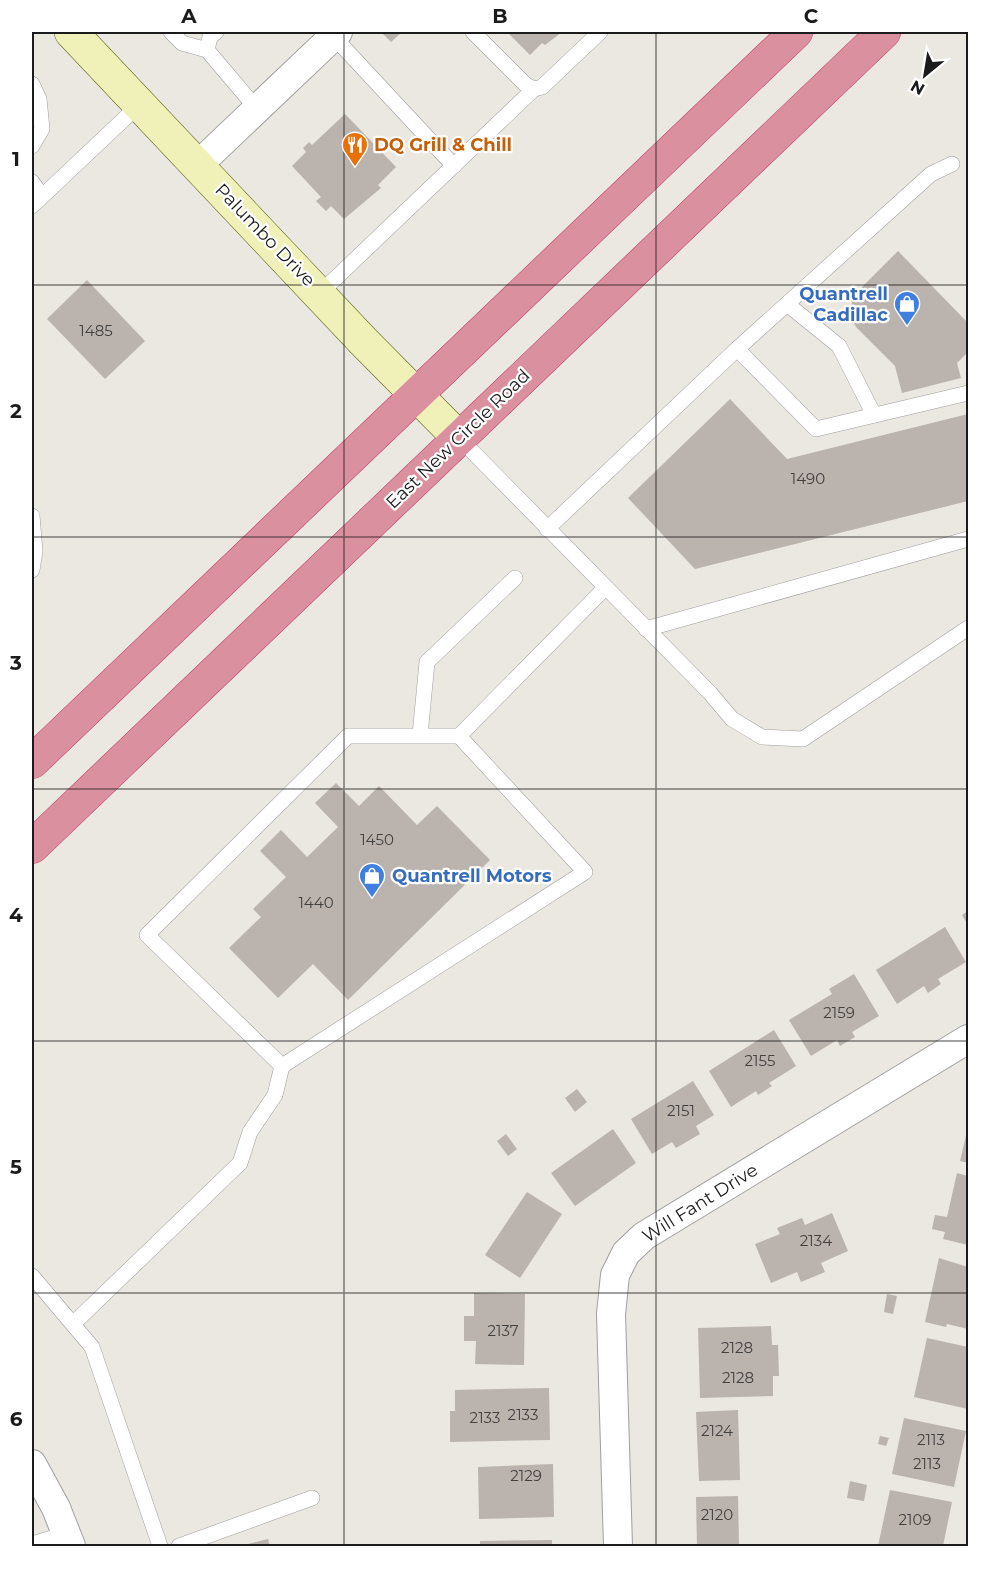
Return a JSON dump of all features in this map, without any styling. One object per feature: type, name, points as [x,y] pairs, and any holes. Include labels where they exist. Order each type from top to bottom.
[{"type":"highway","points":[[32,762],[796,32]]},
{"type":"highway","name":"East New Circle Road","points":[[32,847],[884,32]]},
{"type":"street","name":"Palumbo Drive","points":[[71,32],[363,341],[459,438]]},
{"type":"street","points":[[198,165],[335,34]]},
{"type":"street","name":"Will Fant Drive","points":[[618,1546],[611,1314],[615,1275],[626,1253],[644,1236],[969,1039]]},
{"type":"street","points":[[33,1471],[56,1508],[69,1540]]},
{"type":"lane","points":[[171,32],[182,43],[207,50],[257,109]]},
{"type":"lane","points":[[207,50],[210,37],[216,32]]},
{"type":"lane","points":[[473,32],[526,85],[534,89]]},
{"type":"lane","points":[[320,293],[534,89],[542,87],[600,32]]},
{"type":"lane","points":[[335,34],[454,166]]},
{"type":"lane","points":[[32,84],[39,99],[42,129],[32,146]]},
{"type":"lane","points":[[32,182],[37,201],[140,104]]},
{"type":"lane","points":[[547,529],[737,349],[931,174],[952,164]]},
{"type":"lane","points":[[788,304],[839,346],[874,415]]},
{"type":"lane","points":[[737,349],[816,429],[969,393]]},
{"type":"lane","points":[[459,438],[732,718],[762,737],[803,739],[969,628]]},
{"type":"lane","points":[[32,516],[35,551],[32,570]]},
{"type":"lane","points":[[646,629],[969,539]]},
{"type":"lane","points":[[420,735],[427,662],[515,578]]},
{"type":"lane","points":[[459,736],[605,588]]},
{"type":"lane","points":[[73,1324],[240,1163],[250,1132],[275,1095],[282,1066],[585,872],[459,736],[348,736],[147,935],[282,1066]]},
{"type":"lane","points":[[32,1276],[92,1347],[160,1546]]},
{"type":"lane","points":[[179,1546],[312,1498]]},
{"type":"lane","points":[[32,1544],[69,1540]]},
{"type":"building","points":[[402,32],[391,42],[383,34]]},
{"type":"building","points":[[507,32],[562,32],[545,45],[542,43],[530,55]]},
{"type":"building","points":[[345,114],[396,167],[378,185],[381,188],[344,219],[331,206],[326,211],[316,201],[321,197],[292,166],[306,152],[303,148],[309,142],[312,145]]},
{"type":"building","points":[[898,251],[968,323],[968,352],[957,363],[961,378],[902,393],[895,366],[856,327],[850,310],[854,295]]},
{"type":"building","points":[[87,280],[145,341],[105,379],[47,319]]},
{"type":"building","points":[[730,399],[787,459],[968,414],[968,501],[695,569],[628,498]]},
{"type":"building","points":[[336,783],[359,806],[379,786],[417,825],[437,806],[490,860],[348,1000],[313,964],[278,998],[229,948],[261,917],[253,909],[286,877],[260,851],[281,830],[307,857],[338,827],[315,803]]},
{"type":"building","points":[[968,911],[968,925],[962,915]]},
{"type":"building","points":[[945,927],[966,962],[938,979],[941,984],[928,993],[924,986],[897,1004],[876,970]]},
{"type":"building","points":[[854,974],[879,1016],[852,1032],[855,1037],[840,1046],[837,1040],[811,1056],[789,1020],[832,994],[829,989]]},
{"type":"building","points":[[774,1030],[796,1066],[769,1083],[772,1086],[758,1095],[756,1091],[731,1107],[709,1071]]},
{"type":"building","points":[[693,1081],[714,1115],[696,1126],[700,1134],[676,1148],[672,1142],[652,1154],[631,1119]]},
{"type":"building","points":[[577,1089],[587,1102],[575,1112],[565,1098]]},
{"type":"building","points":[[968,1127],[968,1163],[960,1161]]},
{"type":"building","points":[[613,1129],[636,1163],[575,1206],[551,1173]]},
{"type":"building","points":[[506,1134],[517,1149],[508,1156],[497,1141]]},
{"type":"building","points":[[957,1173],[968,1176],[968,1245],[943,1239],[945,1232],[932,1229],[935,1215],[947,1217]]},
{"type":"building","points":[[527,1192],[562,1214],[520,1278],[485,1255]]},
{"type":"building","points":[[832,1213],[848,1251],[821,1263],[825,1272],[801,1282],[797,1272],[771,1283],[755,1244],[780,1234],[777,1228],[802,1218],[805,1225]]},
{"type":"building","points":[[939,1258],[968,1267],[968,1329],[925,1322]]},
{"type":"building","points":[[474,1293],[525,1294],[524,1365],[475,1364],[476,1341],[464,1341],[464,1316],[474,1316]]},
{"type":"building","points":[[887,1294],[897,1296],[893,1314],[884,1312]]},
{"type":"building","points":[[771,1326],[772,1345],[778,1345],[779,1376],[773,1376],[773,1396],[700,1398],[698,1328]]},
{"type":"building","points":[[927,1338],[968,1347],[968,1409],[914,1397]]},
{"type":"building","points":[[549,1388],[550,1440],[450,1442],[450,1411],[455,1411],[455,1390]]},
{"type":"building","points":[[738,1410],[740,1480],[699,1481],[696,1412]]},
{"type":"building","points":[[904,1418],[966,1431],[954,1487],[892,1474]]},
{"type":"building","points":[[880,1436],[889,1438],[886,1446],[878,1444]]},
{"type":"building","points":[[553,1464],[554,1517],[479,1519],[478,1467]]},
{"type":"building","points":[[850,1481],[867,1485],[864,1501],[847,1498]]},
{"type":"building","points":[[890,1490],[952,1502],[943,1546],[878,1546]]},
{"type":"building","points":[[738,1496],[739,1546],[697,1546],[696,1497]]},
{"type":"building","points":[[268,1539],[270,1546],[240,1546]]},
{"type":"building","points":[[552,1540],[552,1546],[480,1546],[480,1541]]},
{"type":"place","name":"DQ Grill & Chill","points":[[355,168]]},
{"type":"place","name":"Quantrell Cadillac","points":[[907,327]]},
{"type":"place","name":"Quantrell Motors","points":[[372,899]]}]
